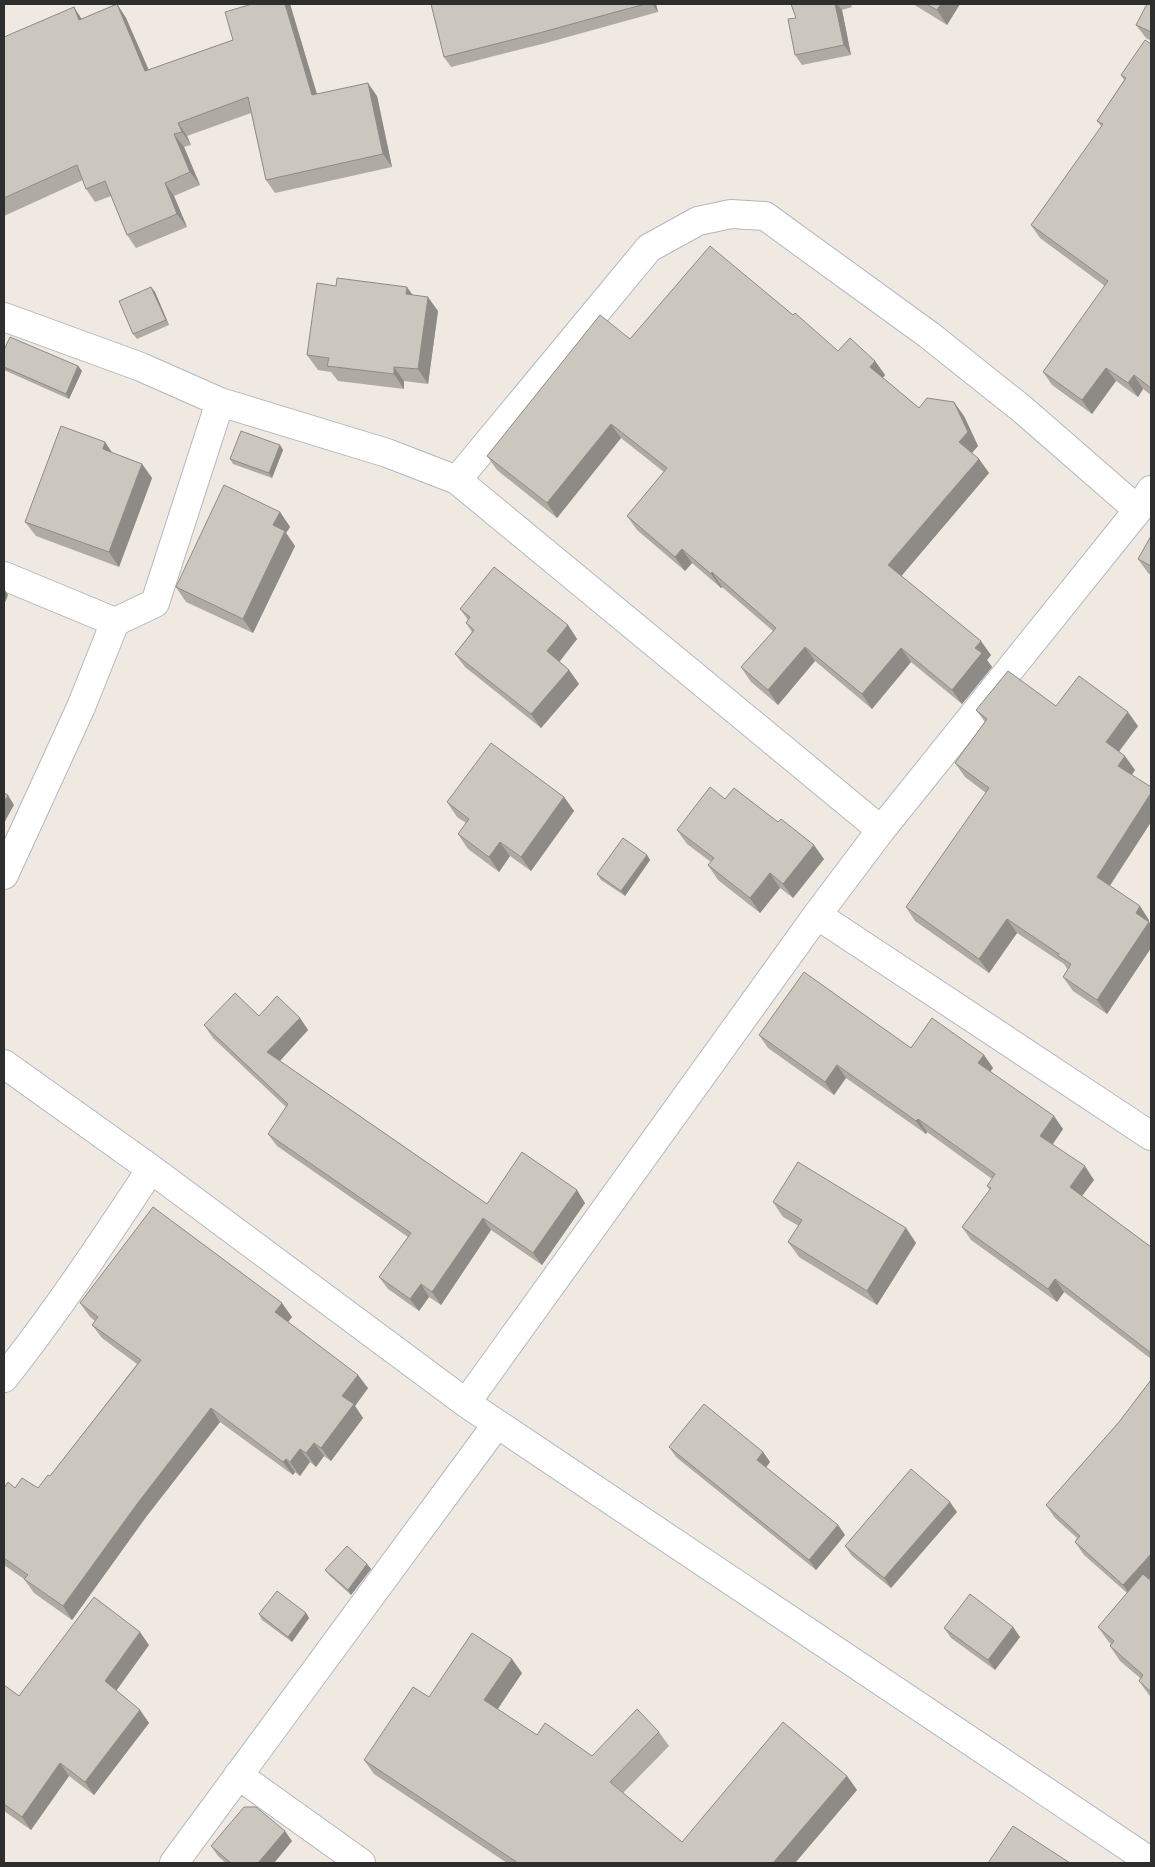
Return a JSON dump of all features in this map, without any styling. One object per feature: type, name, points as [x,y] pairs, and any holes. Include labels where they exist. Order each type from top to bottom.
[{"type":"street","points":[[458,480],[649,248],[698,221],[731,214],[765,216],[929,335],[1144,500],[881,830],[817,915],[466,1403]]},
{"type":"street","points":[[4,317],[141,367],[220,402],[388,453],[458,480],[881,830]]},
{"type":"street","points":[[4,875],[81,707],[114,622],[154,603],[220,402]]},
{"type":"street","points":[[4,576],[114,622]]},
{"type":"street","points":[[817,915],[1151,1136]]},
{"type":"street","points":[[4,1064],[151,1169],[466,1403],[1151,1862]]},
{"type":"street","points":[[4,1378],[31,1344],[93,1256],[151,1169]]},
{"type":"street","points":[[174,1863],[498,1424]]},
{"type":"street","points":[[238,1775],[361,1863]]},
{"type":"building","points":[[117,4],[145,71],[233,40],[225,12],[252,4],[285,4],[312,95],[368,83],[383,154],[266,180],[248,97],[178,123],[182,132],[174,134],[190,172],[165,183],[177,214],[127,235],[105,181],[86,189],[77,165],[4,198],[4,37],[74,7],[79,20]]},
{"type":"building","points":[[431,4],[645,4],[444,57]]},
{"type":"building","points":[[791,4],[835,4],[844,45],[795,55],[788,19],[796,18]]},
{"type":"building","points":[[926,4],[941,4],[937,10]]},
{"type":"building","points":[[1147,4],[1151,4],[1151,32],[1136,25]]},
{"type":"building","points":[[1145,40],[1151,44],[1151,388],[1134,375],[1128,383],[1106,368],[1082,400],[1043,372],[1108,281],[1031,225],[1103,124],[1097,121],[1126,78],[1121,75]]},
{"type":"building","points":[[710,246],[793,315],[795,313],[838,351],[850,338],[875,361],[870,367],[919,408],[927,398],[954,402],[968,432],[959,442],[979,459],[888,565],[981,641],[975,648],[982,653],[952,690],[901,648],[862,694],[805,647],[768,690],[741,667],[776,628],[712,572],[711,574],[682,549],[675,557],[627,516],[667,468],[611,424],[547,503],[487,456],[600,315],[630,339]]},
{"type":"building","points":[[337,278],[407,287],[406,294],[428,297],[418,369],[394,367],[394,374],[327,366],[329,358],[307,355],[317,283],[336,286]]},
{"type":"building","points":[[151,287],[166,320],[133,334],[119,301]]},
{"type":"building","points":[[10,337],[78,366],[66,394],[4,367],[4,350]]},
{"type":"building","points":[[61,426],[105,442],[103,449],[142,464],[109,552],[25,522]]},
{"type":"building","points":[[241,431],[280,445],[269,473],[230,459]]},
{"type":"building","points":[[224,485],[280,512],[273,525],[285,531],[243,619],[176,587]]},
{"type":"building","points":[[1151,536],[1151,566],[1138,559]]},
{"type":"building","points":[[494,567],[568,625],[547,651],[569,670],[531,714],[455,654],[474,630],[466,623],[470,617],[460,609]]},
{"type":"building","points":[[1008,671],[1056,706],[1079,676],[1128,712],[1106,742],[1125,756],[1118,766],[1151,787],[1151,793],[1097,877],[1140,906],[1136,913],[1149,922],[1097,1000],[1063,977],[1071,964],[1007,919],[979,959],[906,907],[989,788],[955,763],[987,719],[976,710]]},
{"type":"building","points":[[491,743],[564,797],[521,857],[500,842],[489,857],[458,834],[469,819],[447,802]]},
{"type":"building","points":[[710,787],[725,799],[734,788],[778,822],[781,819],[814,845],[783,884],[770,873],[750,898],[708,865],[714,858],[677,830]]},
{"type":"building","points":[[4,793],[8,795],[4,802]]},
{"type":"building","points":[[623,838],[647,855],[621,891],[597,874]]},
{"type":"building","points":[[804,972],[911,1048],[932,1018],[984,1055],[978,1063],[1054,1116],[1040,1136],[1085,1166],[1070,1187],[1151,1247],[1151,1353],[1055,1279],[1048,1289],[962,1227],[991,1188],[987,1186],[995,1174],[918,1119],[916,1121],[837,1065],[825,1082],[759,1035]]},
{"type":"building","points":[[235,993],[259,1016],[277,996],[300,1018],[267,1052],[487,1204],[522,1152],[577,1190],[533,1253],[483,1218],[432,1292],[421,1284],[410,1299],[379,1277],[411,1233],[268,1134],[288,1104],[204,1025]]},
{"type":"building","points":[[798,1162],[906,1228],[867,1291],[788,1242],[802,1220],[773,1202]]},
{"type":"building","points":[[153,1207],[282,1303],[275,1312],[358,1375],[342,1396],[354,1404],[321,1448],[314,1443],[306,1453],[300,1449],[290,1462],[286,1459],[283,1462],[211,1408],[137,1504],[63,1606],[24,1579],[28,1575],[4,1558],[4,1488],[8,1482],[15,1488],[22,1478],[38,1488],[48,1475],[50,1476],[141,1360],[92,1325],[98,1317],[80,1303]]},
{"type":"building","points":[[1151,1380],[1151,1554],[1123,1585],[1075,1542],[1080,1536],[1046,1505],[1119,1422]]},
{"type":"building","points":[[704,1404],[763,1452],[757,1460],[838,1525],[809,1560],[669,1447]]},
{"type":"building","points":[[911,1469],[950,1502],[884,1578],[845,1546]]},
{"type":"building","points":[[347,1546],[367,1564],[348,1590],[325,1570]]},
{"type":"building","points":[[1143,1574],[1151,1581],[1151,1692],[1139,1681],[1143,1675],[1110,1646],[1114,1641],[1098,1627]]},
{"type":"building","points":[[277,1591],[306,1613],[288,1637],[259,1614]]},
{"type":"building","points":[[970,1594],[1013,1627],[988,1660],[944,1628]]},
{"type":"building","points":[[94,1597],[140,1632],[105,1681],[140,1710],[85,1782],[60,1763],[22,1817],[4,1804],[4,1685],[19,1696]]},
{"type":"building","points":[[472,1633],[512,1659],[484,1700],[537,1735],[545,1723],[592,1756],[637,1709],[659,1732],[610,1782],[682,1842],[783,1722],[847,1776],[773,1863],[518,1863],[364,1760],[413,1687],[429,1697]]},
{"type":"building","points":[[244,1807],[256,1807],[285,1831],[258,1863],[231,1863],[211,1846]]},
{"type":"building","points":[[1013,1826],[1070,1863],[988,1863]]}]
